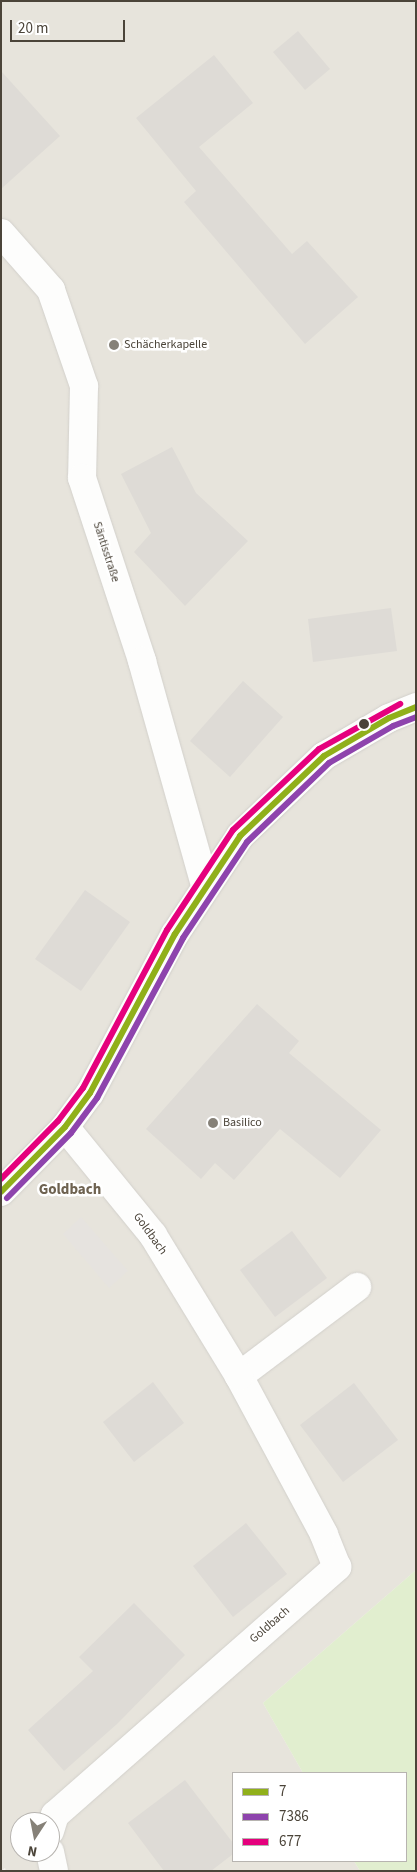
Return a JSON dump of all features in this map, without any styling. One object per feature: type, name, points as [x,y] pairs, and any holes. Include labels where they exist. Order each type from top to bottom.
[{"type":"street","name":"Säntisstraße","points":[[1,233],[51,290],[84,386],[82,478],[140,657],[205,885]]},
{"type":"street","points":[[1,1192],[65,1127],[90,1092],[175,934],[205,885],[240,836],[324,756],[389,718],[416,707]]},
{"type":"street","name":"Goldbach","points":[[58,1812],[337,1567],[324,1534],[239,1376],[153,1235],[65,1127]]},
{"type":"street","points":[[239,1376],[357,1287]]},
{"type":"shaded area","points":[[1,1],[416,1],[416,1570],[263,1703],[302,1772],[232,1772],[232,1862],[355,1862],[360,1871],[6,1871],[5,1868],[1,1871]]},
{"type":"shaded area","points":[[81,1217],[128,1271],[109,1288],[63,1234]]},
{"type":"green space","points":[[416,1570],[416,1871],[360,1871],[355,1862],[407,1862],[407,1772],[302,1772],[263,1703]]},
{"type":"building","points":[[298,31],[330,69],[305,90],[273,52]]},
{"type":"building","points":[[214,55],[253,103],[199,147],[292,254],[307,241],[358,297],[305,344],[184,202],[196,191],[136,118]]},
{"type":"building","points":[[1,71],[60,136],[1,189]]},
{"type":"building","points":[[172,447],[196,493],[248,541],[185,606],[134,552],[151,533],[121,474]]},
{"type":"building","points":[[391,608],[397,651],[313,662],[308,619]]},
{"type":"building","points":[[243,681],[283,717],[230,777],[190,741]]},
{"type":"building","points":[[85,890],[130,922],[81,991],[35,959]]},
{"type":"building","points":[[257,1004],[299,1041],[289,1053],[381,1130],[340,1178],[280,1129],[234,1180],[215,1163],[201,1179],[146,1129]]},
{"type":"building","points":[[292,1231],[327,1278],[275,1317],[240,1270]]},
{"type":"building","points":[[153,1382],[184,1423],[134,1462],[103,1422]]},
{"type":"building","points":[[354,1383],[398,1440],[343,1482],[300,1425]]},
{"type":"building","points":[[246,1523],[287,1574],[233,1617],[193,1566]]},
{"type":"building","points":[[134,1603],[185,1655],[117,1724],[64,1771],[28,1730],[93,1671],[79,1657]]},
{"type":"building","points":[[185,1780],[232,1842],[232,1855],[211,1871],[164,1871],[128,1823]]},
{"type":"transit line","name":"677","points":[[1,1179],[58,1121],[83,1088],[167,930],[233,830],[319,749],[400,704]]},
{"type":"transit line","name":"7","points":[[1,1192],[65,1127],[90,1093],[175,934],[240,836],[324,756],[389,718],[416,707]]},
{"type":"transit line","name":"7386","points":[[7,1198],[71,1133],[97,1098],[183,938],[247,842],[329,763],[393,726],[416,717]]},
{"type":"place","name":"Schächerkapelle","points":[[114,345]]},
{"type":"place","name":"Basilico","points":[[213,1123]]},
{"type":"district","name":"Goldbach","points":[[70,1190]]}]
